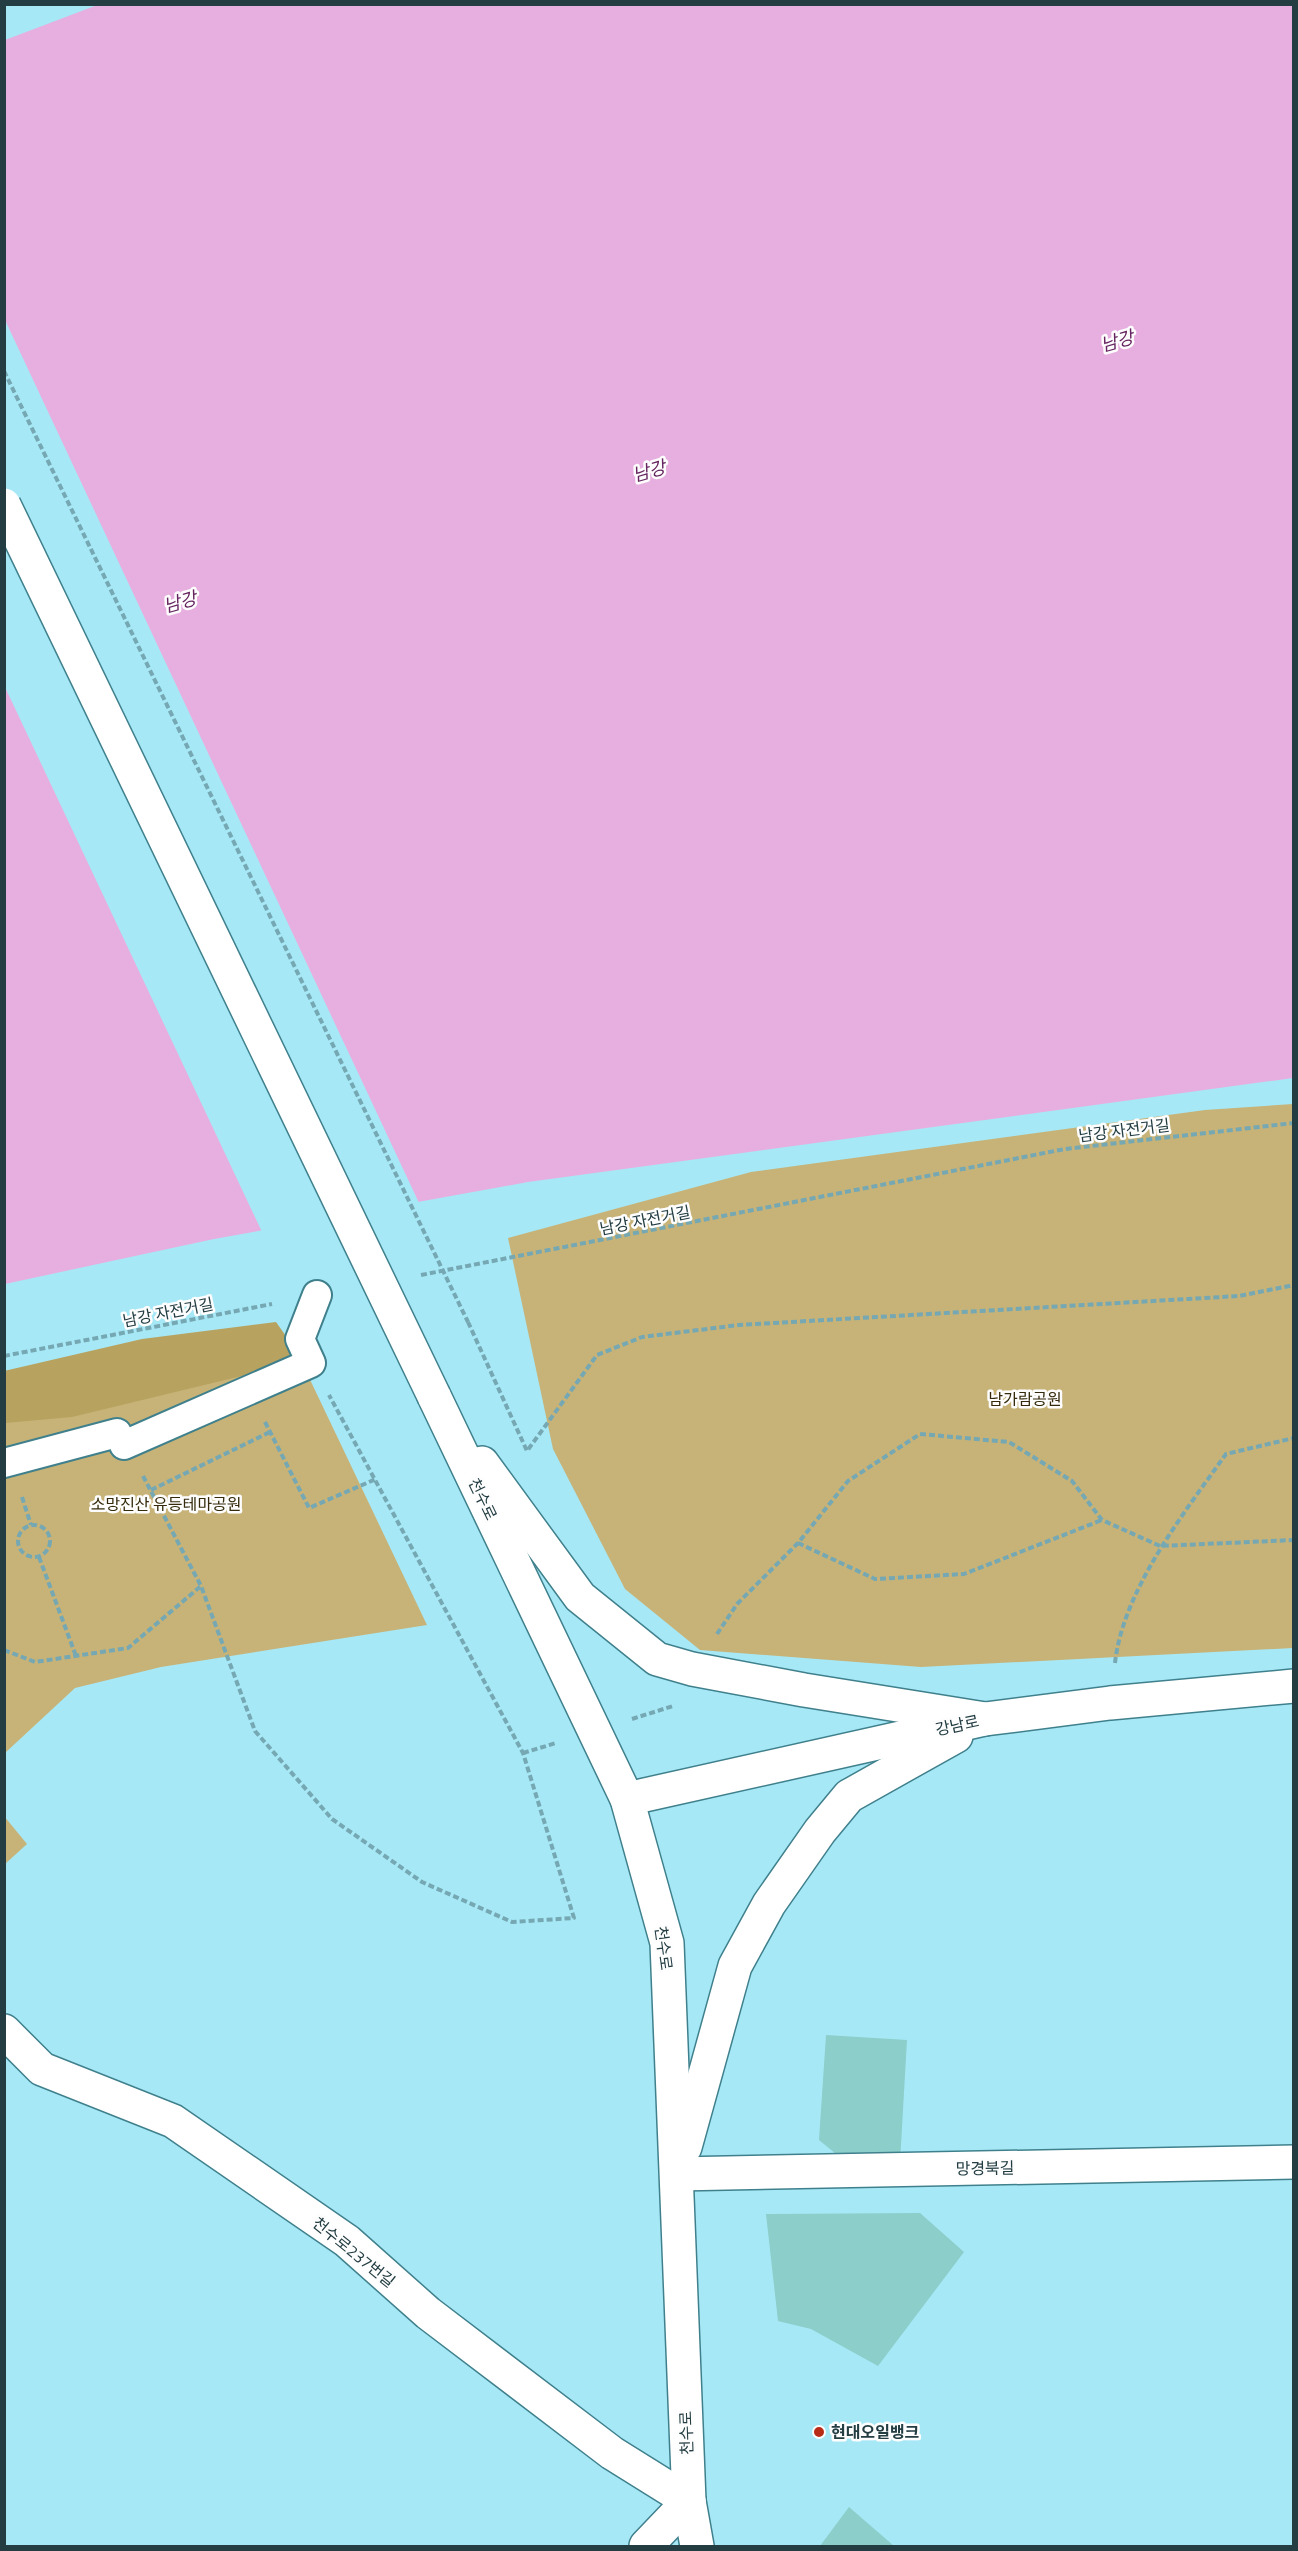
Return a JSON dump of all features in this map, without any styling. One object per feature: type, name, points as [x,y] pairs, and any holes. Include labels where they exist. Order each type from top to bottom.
[{"type":"street","points":[[4,505],[434,1396],[580,1597],[657,1659],[692,1669],[804,1690],[985,1719]]},
{"type":"street","points":[[4,1463],[120,1439],[249,1390],[311,1363],[300,1339],[317,1295]]},
{"type":"street","name":"천수로","points":[[434,1396],[627,1799],[667,1943],[689,2502],[697,2547]]},
{"type":"street","name":"강남로","points":[[627,1799],[985,1719],[1110,1703],[1293,1686]]},
{"type":"street","points":[[677,2174],[735,1966],[769,1904],[820,1831],[849,1796],[985,1719]]},
{"type":"street","name":"천수로237번길","points":[[4,2031],[42,2069],[173,2121],[347,2241],[428,2313],[593,2439],[689,2502]]},
{"type":"street","name":"망경북길","points":[[677,2174],[1293,2162]]},
{"type":"street","points":[[646,2547],[689,2502]]},
{"type":"path","points":[[4,371],[468,1322],[527,1451],[597,1355],[642,1337],[739,1325],[1239,1296],[1293,1285]]},
{"type":"path","name":"남강 자전거길","points":[[410,1277],[1065,1149],[1293,1123]]},
{"type":"path","name":"남강 자전거길","points":[[4,1356],[317,1295]]},
{"type":"path","points":[[120,1439],[151,1490],[201,1586],[255,1731],[332,1819],[423,1882],[512,1922],[574,1918],[523,1753],[311,1363]]},
{"type":"path","points":[[249,1390],[309,1508],[376,1479]]},
{"type":"path","points":[[151,1490],[270,1432]]},
{"type":"path","points":[[523,1753],[678,1704],[692,1669],[737,1604],[798,1543],[848,1481],[920,1434],[1009,1442],[1072,1481],[1102,1520],[1160,1546],[1293,1540]]},
{"type":"path","points":[[1110,1703],[1118,1638],[1160,1546],[1226,1454],[1293,1438]]},
{"type":"path","points":[[798,1543],[875,1579],[964,1574],[1102,1520]]},
{"type":"path","points":[[31,1525],[46,1530],[50,1540],[47,1550],[39,1557],[28,1556],[18,1545],[19,1535],[31,1525]]},
{"type":"path","points":[[39,1557],[76,1656]]},
{"type":"path","points":[[4,1650],[35,1662],[128,1648],[201,1586]]},
{"type":"green space","name":"남가람공원","points":[[1293,1104],[1293,1648],[921,1667],[700,1650],[625,1589],[553,1449],[508,1238],[751,1172],[1205,1110]]},
{"type":"green space","name":"소망진산 유등테마공원","points":[[303,1365],[427,1625],[161,1667],[75,1688],[5,1753],[5,1377]]},
{"type":"green space","points":[[4,1816],[27,1844],[5,1864],[4,1864]]},
{"type":"shaded area","points":[[276,1322],[298,1353],[279,1367],[72,1417],[5,1423],[4,1371],[142,1339]]},
{"type":"water","name":"남강","points":[[100,4],[1293,5],[1293,1078],[528,1182],[214,1239],[5,1284],[5,40]]},
{"type":"pier","points":[[5,320],[420,1205],[263,1234],[4,685]]},
{"type":"building","points":[[826,2035],[907,2040],[900,2162],[841,2158],[819,2140]]},
{"type":"building","points":[[920,2213],[964,2252],[878,2366],[811,2329],[778,2321],[766,2214]]},
{"type":"building","points":[[849,2507],[894,2546],[820,2546]]},
{"type":"place","name":"현대오일뱅크","points":[[819,2432]]}]
